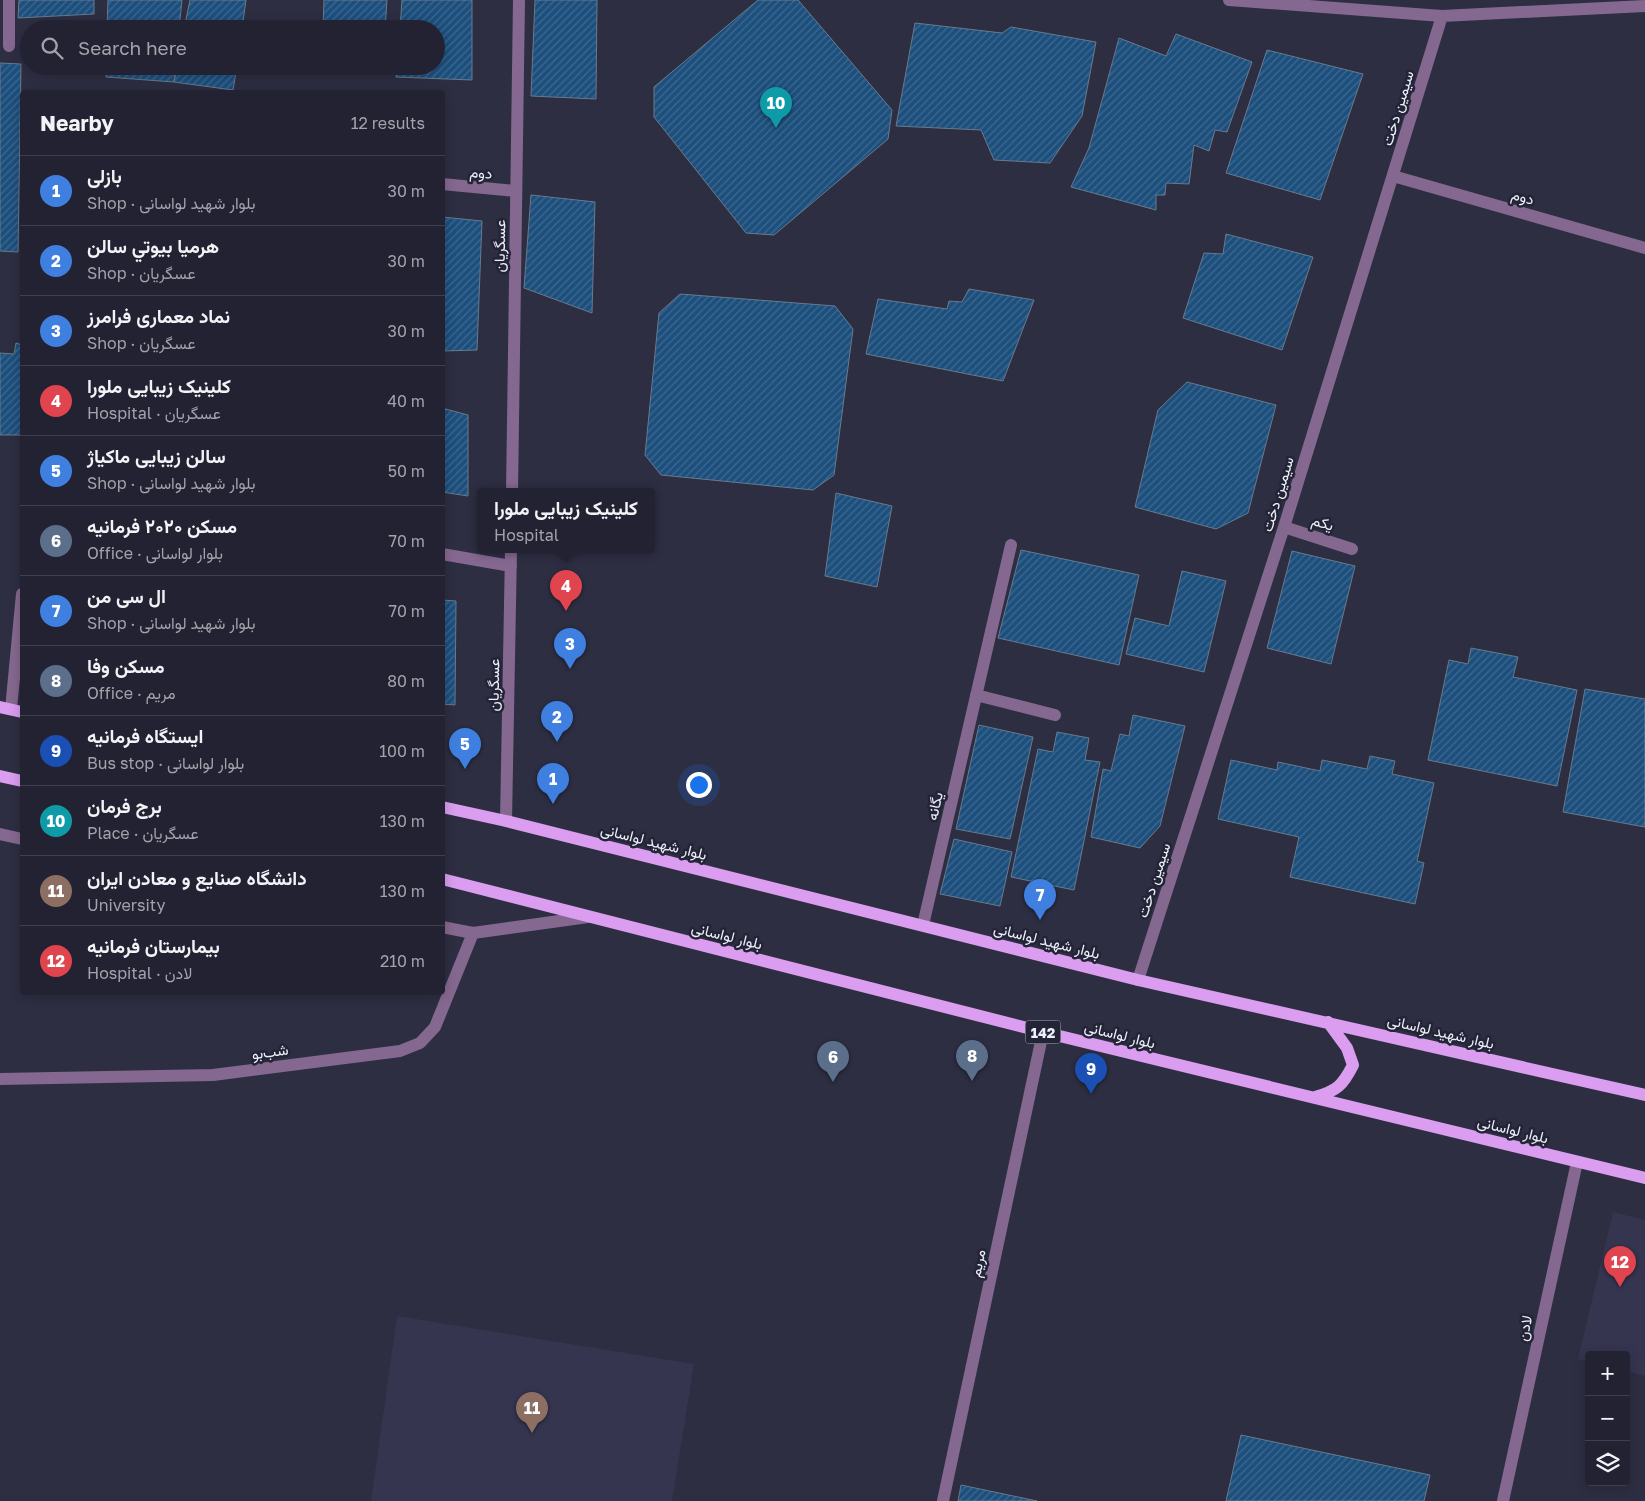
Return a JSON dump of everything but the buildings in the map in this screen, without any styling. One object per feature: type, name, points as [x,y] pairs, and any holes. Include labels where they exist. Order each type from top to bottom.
[{"type":"main road","points":[[0,776],[20,781]]},
{"type":"main road","name":"بلوار شهید لواسانی","points":[[445,808],[506,821],[1138,980],[1645,1095]]},
{"type":"main road","name":"بلوار لواسانی","points":[[445,881],[1043,1032],[1645,1178]]},
{"type":"main road","points":[[1312,1097],[1330,1093],[1345,1082],[1353,1065],[1347,1048],[1328,1022]]},
{"type":"street","points":[[9,0],[9,46]]},
{"type":"street","name":"عسگریان","points":[[512,488],[519,0]]},
{"type":"street","points":[[1230,0],[1442,16],[1645,6]]},
{"type":"street","name":"سیمین دخت","points":[[1138,980],[1284,527],[1442,16]]},
{"type":"street","name":"دوم","points":[[1393,176],[1645,248]]},
{"type":"street","name":"دوم","points":[[445,184],[516,191]]},
{"type":"street","name":"یکم","points":[[1284,527],[1352,548]]},
{"type":"street","name":"یگانه","points":[[923,925],[1011,545]]},
{"type":"street","name":"عسگریان","points":[[506,821],[511,553]]},
{"type":"street","points":[[445,555],[511,566]]},
{"type":"street","points":[[11,709],[20,615]]},
{"type":"street","points":[[976,695],[1054,715]]},
{"type":"street","points":[[0,834],[20,839]]},
{"type":"street","points":[[445,928],[473,933],[590,916]]},
{"type":"street","name":"شب‌بو","points":[[0,1079],[214,1075],[400,1050],[420,1043],[435,1027],[473,933]]},
{"type":"street","name":"مریم","points":[[943,1501],[1043,1032]]},
{"type":"street","name":"لادن","points":[[1503,1501],[1577,1162]]},
{"type":"shaded area","points":[[1613,1212],[1645,1220],[1645,1376],[1630,1372],[1630,1351],[1585,1351],[1585,1361],[1578,1359]]},
{"type":"shaded area","points":[[397,1316],[694,1364],[672,1501],[371,1501]]},
{"type":"place","name":"برج فرمان","points":[[776,128]]},
{"type":"place","name":"کلینیک زیبایی ملورا","points":[[566,611]]},
{"type":"place","name":"نماد معماری فرامرز","points":[[570,669]]},
{"type":"place","name":"هرميا بيوتي سالن","points":[[557,742]]},
{"type":"place","name":"سالن زیبایی ماکیاژ","points":[[465,769]]},
{"type":"place","name":"بازلی","points":[[553,804]]},
{"type":"place","name":"ال سی من","points":[[1040,920]]},
{"type":"place","name":"مسکن وفا","points":[[972,1081]]},
{"type":"place","name":"مسکن ۲۰۲۰ فرمانیه","points":[[833,1082]]},
{"type":"place","name":"ایستگاه فرمانیه","points":[[1091,1094]]},
{"type":"place","name":"بیمارستان فرمانیه","points":[[1620,1287]]},
{"type":"place","name":"دانشگاه صنایع و معادن ایران","points":[[532,1433]]}]
